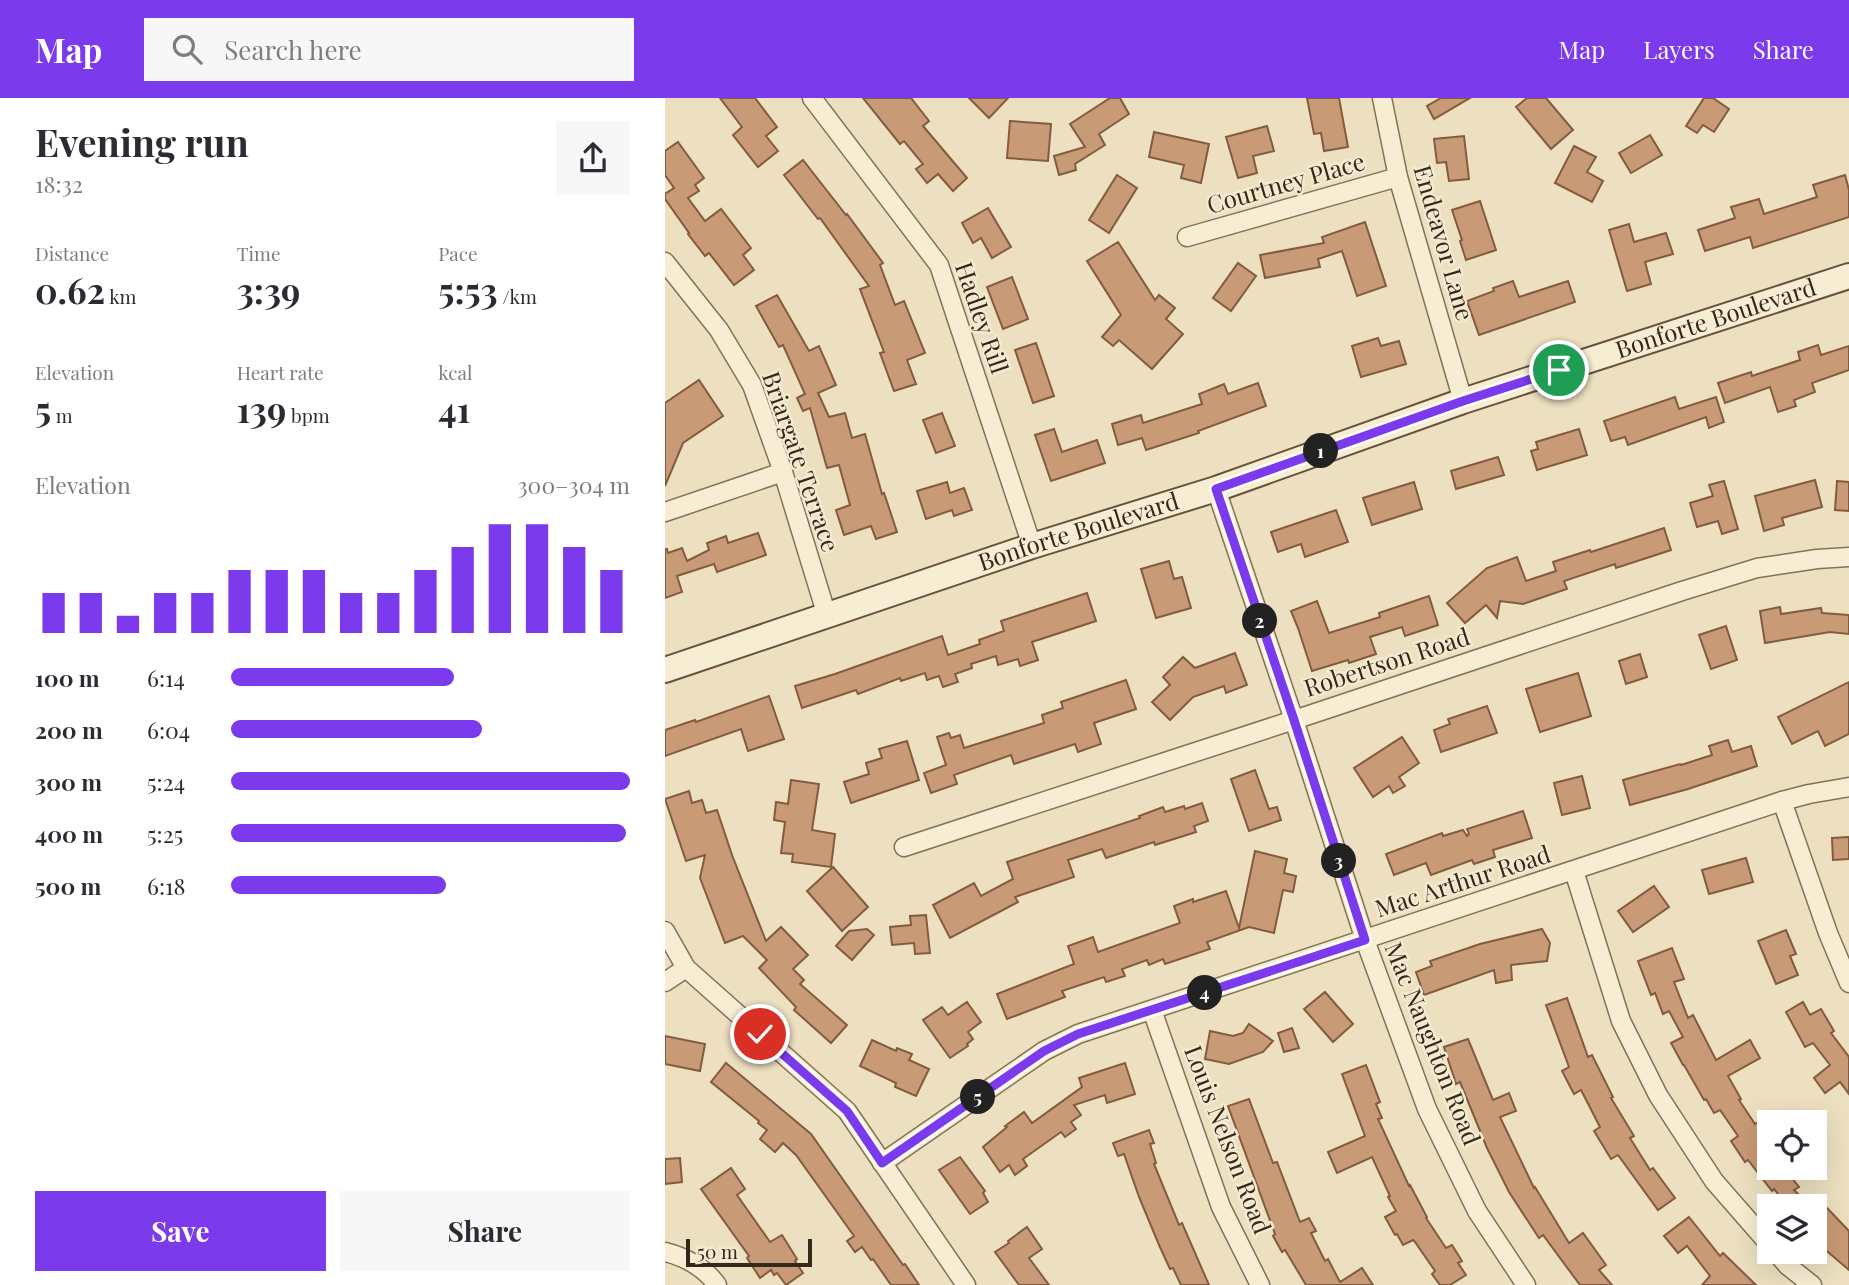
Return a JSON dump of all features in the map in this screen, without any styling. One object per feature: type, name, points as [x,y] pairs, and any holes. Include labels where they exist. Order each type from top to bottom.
[{"type":"main road","name":"Bonforte Boulevard","points":[[665,670],[1032,546],[1216,489],[1463,401],[1849,276]]},
{"type":"street","name":"Hadley Rill","points":[[812,98],[939,265],[1032,546]]},
{"type":"street","name":"Endeavor Lane","points":[[1381,98],[1398,177],[1463,401]]},
{"type":"street","name":"Courtney Place","points":[[1187,237],[1398,177]]},
{"type":"street","name":"Briargate Terrace","points":[[665,262],[719,330],[752,385],[783,472],[827,617]]},
{"type":"street","points":[[665,512],[783,472]]},
{"type":"street","name":"Mac Naughton Road","points":[[1216,489],[1365,940],[1427,1109],[1476,1211],[1526,1285]]},
{"type":"street","name":"Robertson Road","points":[[904,847],[1669,595],[1757,568],[1849,557]]},
{"type":"street","name":"Mac Arthur Road","points":[[882,1163],[1044,1051],[1078,1034],[1782,801],[1849,787]]},
{"type":"street","points":[[1782,801],[1828,933],[1849,983]]},
{"type":"street","points":[[1574,871],[1621,1021],[1658,1095],[1714,1181],[1757,1230]]},
{"type":"street","points":[[665,931],[686,968],[847,1111],[965,1285]]},
{"type":"street","points":[[665,982],[686,968]]},
{"type":"street","name":"Louis Nelson Road","points":[[1152,1010],[1221,1207],[1260,1285]]},
{"type":"street","points":[[665,1252],[685,1258],[717,1285]]},
{"type":"street","points":[[1786,1264],[1812,1285]]},
{"type":"building","points":[[720,98],[755,98],[777,127],[766,136],[778,151],[758,167],[733,135],[742,127]]},
{"type":"building","points":[[863,98],[911,98],[929,121],[923,126],[967,178],[953,191],[938,174],[927,183],[916,169],[923,164],[904,141],[900,144]]},
{"type":"building","points":[[969,98],[1008,98],[989,118]]},
{"type":"building","points":[[1110,98],[1120,98],[1129,114],[1099,134],[1105,145],[1075,164],[1076,170],[1059,175],[1054,156],[1085,147],[1070,124]]},
{"type":"building","points":[[1307,98],[1339,98],[1348,147],[1324,151],[1321,133],[1314,134]]},
{"type":"building","points":[[1441,98],[1470,98],[1434,119],[1427,106]]},
{"type":"building","points":[[1527,98],[1546,98],[1573,130],[1551,149],[1516,107]]},
{"type":"building","points":[[1704,98],[1713,98],[1729,109],[1714,132],[1703,125],[1697,133],[1686,126]]},
{"type":"building","points":[[1010,121],[1051,124],[1048,161],[1007,158]]},
{"type":"building","points":[[1267,126],[1274,151],[1253,156],[1257,173],[1238,178],[1226,137]]},
{"type":"building","points":[[1154,132],[1209,144],[1201,183],[1181,178],[1184,165],[1149,157]]},
{"type":"building","points":[[1650,135],[1662,155],[1631,173],[1619,153]]},
{"type":"building","points":[[1464,136],[1469,179],[1449,181],[1446,162],[1437,163],[1434,139]]},
{"type":"building","points":[[678,142],[704,178],[695,185],[699,191],[688,198],[705,221],[721,209],[751,248],[743,255],[754,270],[734,285],[709,253],[705,256],[665,199],[665,194],[674,188],[665,175],[665,151]]},
{"type":"building","points":[[1574,146],[1596,157],[1587,172],[1603,181],[1592,202],[1555,183]]},
{"type":"building","points":[[803,160],[883,263],[880,265],[895,305],[904,301],[925,353],[907,360],[916,384],[894,391],[880,353],[884,352],[860,289],[869,286],[820,218],[818,219],[784,175]]},
{"type":"building","points":[[1117,175],[1137,188],[1109,233],[1089,220]]},
{"type":"building","points":[[1845,175],[1849,190],[1849,217],[1753,248],[1750,237],[1705,251],[1698,230],[1735,218],[1731,207],[1759,199],[1764,214],[1817,197],[1813,185]]},
{"type":"building","points":[[1480,201],[1496,250],[1466,260],[1452,210]]},
{"type":"building","points":[[988,208],[1011,247],[992,258],[981,238],[973,243],[962,223]]},
{"type":"building","points":[[1365,222],[1386,286],[1357,296],[1342,251],[1318,259],[1320,267],[1265,278],[1260,255],[1324,243],[1322,237]]},
{"type":"building","points":[[1629,224],[1634,242],[1666,233],[1673,254],[1645,262],[1651,284],[1627,291],[1609,230]]},
{"type":"building","points":[[1118,242],[1155,300],[1159,295],[1175,308],[1166,319],[1183,334],[1152,369],[1119,340],[1113,346],[1102,337],[1121,315],[1087,261]]},
{"type":"building","points":[[1238,263],[1256,276],[1231,311],[1213,298]]},
{"type":"building","points":[[1012,277],[1028,319],[1003,329],[987,287]]},
{"type":"building","points":[[1513,281],[1519,297],[1568,281],[1575,302],[1479,335],[1467,301]]},
{"type":"building","points":[[777,295],[809,351],[819,346],[836,385],[818,393],[829,417],[845,413],[852,438],[865,434],[882,494],[884,493],[897,532],[876,539],[871,526],[844,535],[836,510],[850,505],[839,465],[827,468],[810,408],[803,411],[797,398],[805,394],[783,345],[779,347],[756,306]]},
{"type":"building","points":[[1378,338],[1381,346],[1399,341],[1406,364],[1361,377],[1352,346]]},
{"type":"building","points":[[1036,343],[1054,396],[1033,403],[1015,350]]},
{"type":"building","points":[[1818,345],[1821,355],[1849,346],[1849,370],[1812,383],[1815,392],[1794,400],[1796,406],[1778,412],[1770,387],[1725,403],[1718,383],[1751,372],[1752,376],[1800,360],[1798,352]]},
{"type":"building","points":[[699,380],[723,416],[683,443],[665,486],[665,403]]},
{"type":"building","points":[[1258,383],[1266,406],[1198,431],[1199,433],[1146,450],[1142,438],[1118,445],[1112,424],[1141,415],[1143,423],[1202,404],[1199,394],[1224,384],[1228,394]]},
{"type":"building","points":[[1675,397],[1679,409],[1716,397],[1724,422],[1709,428],[1706,417],[1628,445],[1625,437],[1611,441],[1604,421]]},
{"type":"building","points":[[942,413],[955,446],[936,453],[923,420]]},
{"type":"building","points":[[1054,429],[1062,452],[1097,440],[1105,463],[1051,481],[1035,435]]},
{"type":"building","points":[[1579,429],[1587,455],[1537,470],[1531,451],[1538,449],[1536,442]]},
{"type":"building","points":[[1498,457],[1504,475],[1456,489],[1451,471]]},
{"type":"building","points":[[1815,480],[1822,507],[1782,518],[1784,525],[1764,531],[1755,496]]},
{"type":"building","points":[[1724,481],[1738,529],[1722,534],[1718,521],[1697,527],[1690,503],[1713,496],[1709,485]]},
{"type":"building","points":[[1837,481],[1849,482],[1849,511],[1835,510]]},
{"type":"building","points":[[947,482],[950,493],[964,488],[972,510],[954,516],[952,510],[926,519],[917,491]]},
{"type":"building","points":[[1414,482],[1422,509],[1372,525],[1363,498]]},
{"type":"building","points":[[1336,510],[1348,542],[1305,557],[1301,544],[1278,552],[1271,532]]},
{"type":"building","points":[[1664,528],[1671,550],[1616,568],[1615,564],[1564,581],[1567,589],[1523,604],[1500,601],[1497,618],[1486,605],[1465,623],[1447,603],[1487,568],[1517,557],[1526,581],[1556,571],[1553,562]]},
{"type":"building","points":[[758,533],[766,555],[717,572],[714,564],[677,576],[682,592],[665,598],[665,549],[668,553],[682,548],[687,561],[709,550],[707,543],[726,536],[728,543]]},
{"type":"building","points":[[1169,561],[1174,579],[1182,577],[1191,608],[1156,618],[1141,569]]},
{"type":"building","points":[[1087,593],[1096,621],[1032,642],[1038,660],[1020,666],[1018,659],[998,665],[996,656],[971,664],[972,668],[955,674],[958,682],[943,687],[939,676],[927,680],[925,673],[901,681],[900,678],[858,694],[856,690],[802,708],[795,686],[942,636],[948,655],[980,644],[979,640],[1004,631],[1001,621]]},
{"type":"building","points":[[1429,596],[1438,625],[1405,636],[1402,627],[1370,637],[1376,654],[1312,671],[1291,611],[1317,601],[1329,633],[1380,617],[1379,613]]},
{"type":"building","points":[[1780,607],[1781,614],[1821,608],[1822,613],[1849,615],[1849,634],[1830,632],[1765,643],[1760,611]]},
{"type":"building","points":[[1726,626],[1737,660],[1711,669],[1699,635]]},
{"type":"building","points":[[1235,653],[1247,685],[1226,693],[1224,686],[1193,697],[1170,720],[1152,702],[1170,685],[1163,677],[1183,657],[1195,668]]},
{"type":"building","points":[[1640,654],[1647,677],[1626,684],[1619,661]]},
{"type":"building","points":[[1578,673],[1591,716],[1540,732],[1526,689]]},
{"type":"building","points":[[1126,680],[1136,709],[1094,723],[1101,744],[1078,752],[1075,744],[1014,764],[1011,755],[954,775],[957,784],[931,793],[924,773],[946,765],[937,737],[949,733],[951,738],[960,735],[964,748],[1044,723],[1042,715],[1063,708],[1061,702]]},
{"type":"building","points":[[1849,682],[1849,734],[1825,746],[1818,731],[1792,744],[1778,717]]},
{"type":"building","points":[[769,696],[784,739],[748,751],[741,729],[665,756],[665,730]]},
{"type":"building","points":[[1487,706],[1497,733],[1441,752],[1434,730],[1450,724],[1448,719]]},
{"type":"building","points":[[1402,737],[1419,763],[1399,777],[1405,786],[1393,793],[1389,786],[1373,797],[1354,768]]},
{"type":"building","points":[[1728,740],[1732,752],[1751,746],[1757,766],[1630,805],[1623,780],[1712,755],[1709,746]]},
{"type":"building","points":[[907,741],[919,780],[851,803],[844,782],[869,774],[866,763],[882,758],[879,749]]},
{"type":"building","points":[[1255,770],[1269,809],[1277,807],[1281,820],[1249,831],[1231,779]]},
{"type":"building","points":[[1582,776],[1590,808],[1562,815],[1554,783]]},
{"type":"building","points":[[791,780],[819,784],[812,830],[835,834],[831,867],[792,862],[793,854],[781,853],[785,822],[774,820],[776,802],[788,804]]},
{"type":"building","points":[[689,791],[692,803],[702,800],[706,813],[717,810],[766,941],[781,927],[808,955],[793,969],[804,980],[800,984],[847,1025],[831,1043],[794,1010],[796,1007],[759,968],[767,960],[743,936],[725,943],[700,878],[705,855],[686,861],[665,799]]},
{"type":"building","points":[[1202,803],[1208,821],[1194,826],[1196,832],[1106,858],[1102,849],[1068,860],[1074,877],[1015,897],[1018,902],[950,938],[933,905],[974,883],[981,896],[1013,879],[1007,862],[1140,818],[1139,816],[1163,807],[1165,812]]},
{"type":"building","points":[[1523,811],[1532,838],[1493,850],[1495,857],[1474,864],[1472,860],[1431,875],[1426,863],[1394,875],[1386,854],[1442,833],[1443,836],[1463,830],[1467,836],[1467,829]]},
{"type":"building","points":[[1849,837],[1849,859],[1833,860],[1832,838]]},
{"type":"building","points":[[1255,851],[1287,859],[1284,873],[1296,876],[1293,892],[1283,890],[1274,933],[1249,927],[1207,942],[1210,949],[1165,964],[1163,959],[1149,965],[1147,960],[1122,969],[1125,976],[1106,982],[1104,977],[1062,991],[1065,997],[1007,1019],[997,994],[1074,964],[1068,946],[1093,937],[1098,952],[1180,923],[1174,906],[1226,891],[1239,928]]},
{"type":"building","points":[[1746,858],[1753,882],[1709,894],[1702,870]]},
{"type":"building","points":[[833,867],[868,907],[842,931],[807,891]]},
{"type":"building","points":[[1654,886],[1669,907],[1633,932],[1618,911]]},
{"type":"building","points":[[926,915],[930,953],[915,954],[914,943],[892,945],[890,927],[911,925],[910,916]]},
{"type":"building","points":[[867,929],[874,935],[852,960],[836,946],[849,931]]},
{"type":"building","points":[[1542,929],[1550,943],[1547,961],[1511,965],[1512,980],[1496,983],[1494,970],[1424,995],[1416,972],[1432,966],[1430,961],[1480,944]]},
{"type":"building","points":[[1786,930],[1796,954],[1790,956],[1798,975],[1776,984],[1758,941]]},
{"type":"building","points":[[1672,948],[1684,979],[1674,982],[1688,1018],[1693,1015],[1716,1060],[1750,1040],[1760,1058],[1728,1076],[1741,1099],[1739,1100],[1755,1124],[1757,1123],[1757,1172],[1748,1160],[1745,1162],[1731,1141],[1738,1136],[1720,1110],[1714,1113],[1683,1065],[1671,1043],[1683,1037],[1669,1011],[1663,1014],[1655,993],[1651,995],[1638,961]]},
{"type":"building","points":[[1325,992],[1353,1024],[1333,1042],[1304,1009]]},
{"type":"building","points":[[1567,998],[1588,1057],[1592,1055],[1613,1097],[1611,1098],[1634,1136],[1630,1138],[1650,1170],[1653,1168],[1675,1198],[1658,1210],[1618,1155],[1611,1159],[1594,1131],[1600,1127],[1581,1090],[1574,1094],[1562,1071],[1569,1067],[1546,1005]]},
{"type":"building","points":[[967,1002],[981,1022],[968,1032],[973,1039],[968,1046],[950,1058],[923,1020],[942,1007],[948,1015]]},
{"type":"building","points":[[1803,1002],[1810,1015],[1821,1009],[1834,1031],[1831,1033],[1849,1057],[1849,1094],[1840,1082],[1825,1093],[1814,1078],[1830,1065],[1813,1043],[1805,1047],[1786,1012]]},
{"type":"building","points":[[1249,1024],[1273,1041],[1263,1052],[1229,1064],[1205,1059],[1210,1031],[1233,1036],[1243,1033]]},
{"type":"building","points":[[1292,1028],[1299,1048],[1284,1052],[1278,1033]]},
{"type":"building","points":[[665,1036],[705,1044],[700,1071],[665,1064]]},
{"type":"building","points":[[1468,1039],[1493,1100],[1509,1093],[1516,1111],[1500,1117],[1534,1188],[1569,1243],[1583,1233],[1606,1265],[1599,1270],[1612,1285],[1580,1285],[1543,1235],[1539,1238],[1509,1192],[1487,1148],[1460,1082],[1456,1084],[1444,1047]]},
{"type":"building","points":[[872,1040],[896,1051],[897,1048],[912,1054],[909,1060],[929,1069],[916,1096],[860,1066]]},
{"type":"building","points":[[726,1063],[811,1134],[919,1285],[891,1285],[862,1247],[855,1252],[847,1241],[854,1236],[796,1155],[783,1143],[775,1152],[760,1139],[767,1130],[759,1121],[711,1082]]},
{"type":"building","points":[[1125,1063],[1135,1094],[1107,1103],[1105,1095],[1074,1105],[1081,1115],[1071,1122],[1076,1129],[1065,1137],[1061,1132],[1023,1159],[1027,1166],[1015,1175],[1009,1165],[1000,1172],[983,1147],[1007,1127],[1005,1126],[1024,1112],[1032,1123],[1082,1087],[1079,1078]]},
{"type":"building","points":[[1366,1065],[1380,1102],[1376,1104],[1382,1118],[1378,1119],[1409,1186],[1446,1248],[1452,1245],[1462,1261],[1458,1263],[1466,1275],[1450,1285],[1440,1285],[1432,1274],[1435,1271],[1413,1240],[1403,1245],[1397,1234],[1395,1235],[1385,1217],[1396,1211],[1372,1157],[1337,1173],[1328,1152],[1365,1136],[1342,1074]]},
{"type":"building","points":[[1249,1099],[1273,1163],[1277,1162],[1300,1222],[1309,1218],[1316,1231],[1311,1233],[1325,1261],[1328,1259],[1340,1282],[1362,1268],[1373,1285],[1306,1285],[1285,1250],[1282,1252],[1273,1236],[1275,1234],[1228,1106]]},
{"type":"building","points":[[1149,1130],[1154,1143],[1150,1144],[1156,1163],[1154,1164],[1179,1225],[1182,1223],[1209,1285],[1181,1285],[1159,1245],[1124,1154],[1118,1156],[1113,1143]]},
{"type":"building","points":[[960,1157],[985,1191],[983,1193],[988,1202],[970,1214],[939,1170]]},
{"type":"building","points":[[680,1158],[682,1182],[665,1184],[665,1159]]},
{"type":"building","points":[[731,1168],[745,1189],[737,1195],[770,1242],[782,1235],[797,1259],[795,1261],[803,1273],[786,1285],[777,1273],[774,1275],[771,1270],[760,1278],[747,1258],[749,1256],[701,1189]]},
{"type":"building","points":[[1763,1180],[1793,1180],[1799,1187],[1794,1190],[1798,1194],[1778,1194],[1774,1189],[1772,1191]]},
{"type":"building","points":[[1827,1208],[1849,1231],[1849,1270],[1827,1251]]},
{"type":"building","points":[[1689,1217],[1720,1256],[1723,1253],[1756,1285],[1702,1285],[1710,1276],[1687,1246],[1678,1253],[1664,1236]]},
{"type":"building","points":[[1027,1227],[1042,1249],[1029,1258],[1049,1285],[1019,1285],[995,1252]]},
{"type":"route","points":[[760,1034],[847,1111],[882,1163],[1044,1051],[1078,1034],[1365,940],[1216,489],[1463,401],[1559,370]]}]
